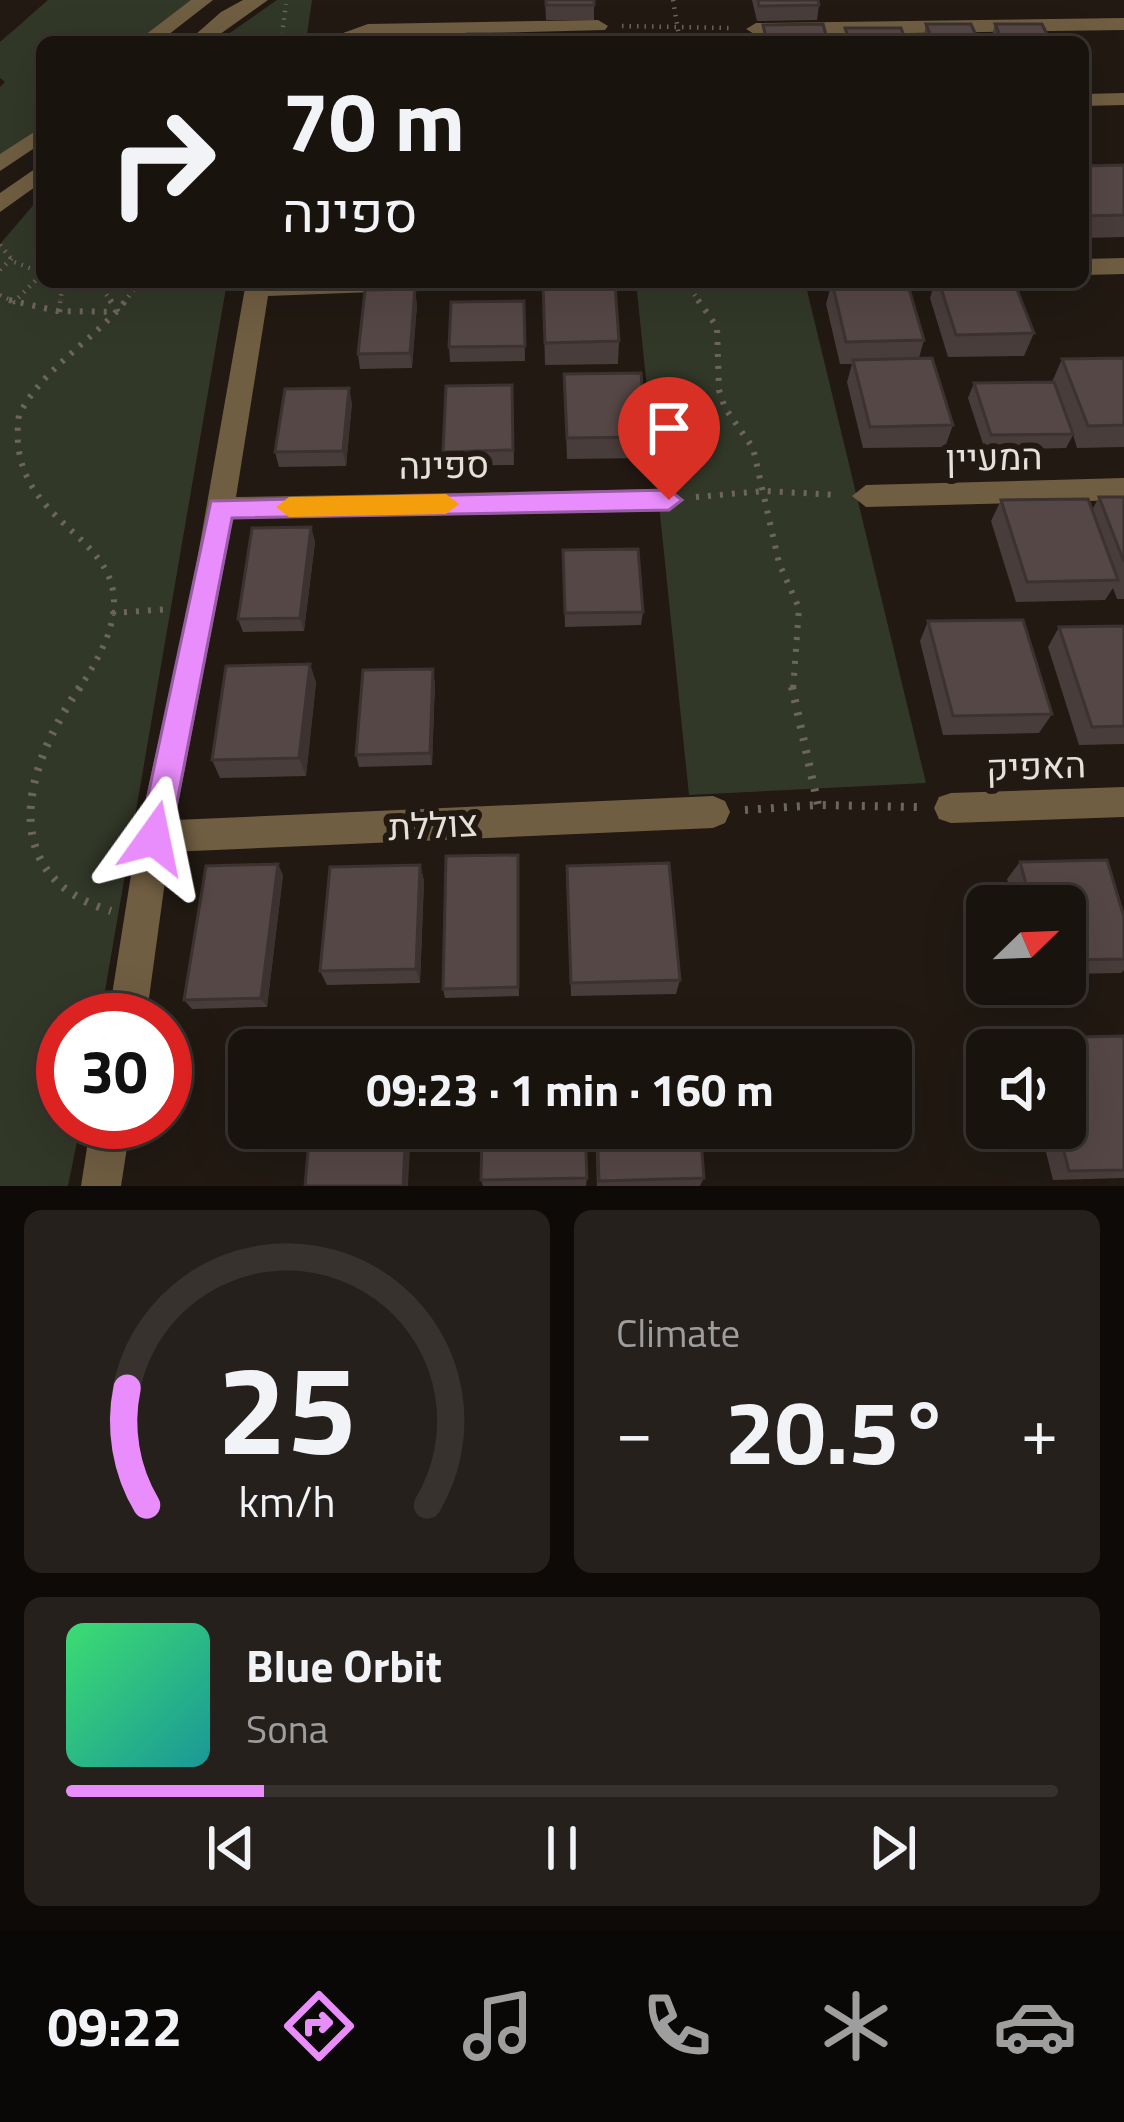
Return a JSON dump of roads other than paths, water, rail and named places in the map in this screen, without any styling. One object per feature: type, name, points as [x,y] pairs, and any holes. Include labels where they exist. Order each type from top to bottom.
[{"type":"street","points":[[154,36],[203,0]]},
{"type":"street","points":[[203,36],[258,0]]},
{"type":"street","points":[[1105,0],[1123,26]]},
{"type":"street","points":[[348,36],[368,30],[598,26]]},
{"type":"street","points":[[757,29],[1123,26]]},
{"type":"street","points":[[1089,100],[1124,99]]},
{"type":"street","points":[[0,164],[36,137]]},
{"type":"street","points":[[0,205],[36,176]]},
{"type":"street","points":[[1089,267],[1124,266]]},
{"type":"street","points":[[131,993],[154,838],[204,606],[257,288]]},
{"type":"street","name":"המעיין","points":[[866,496],[1124,489]]},
{"type":"street","name":"ספינה","points":[[220,508],[669,500]]},
{"type":"street","name":"האפיק","points":[[952,808],[1124,802]]},
{"type":"street","name":"צוללת","points":[[154,838],[713,812]]},
{"type":"street","points":[[101,1186],[107,1149]]}]
